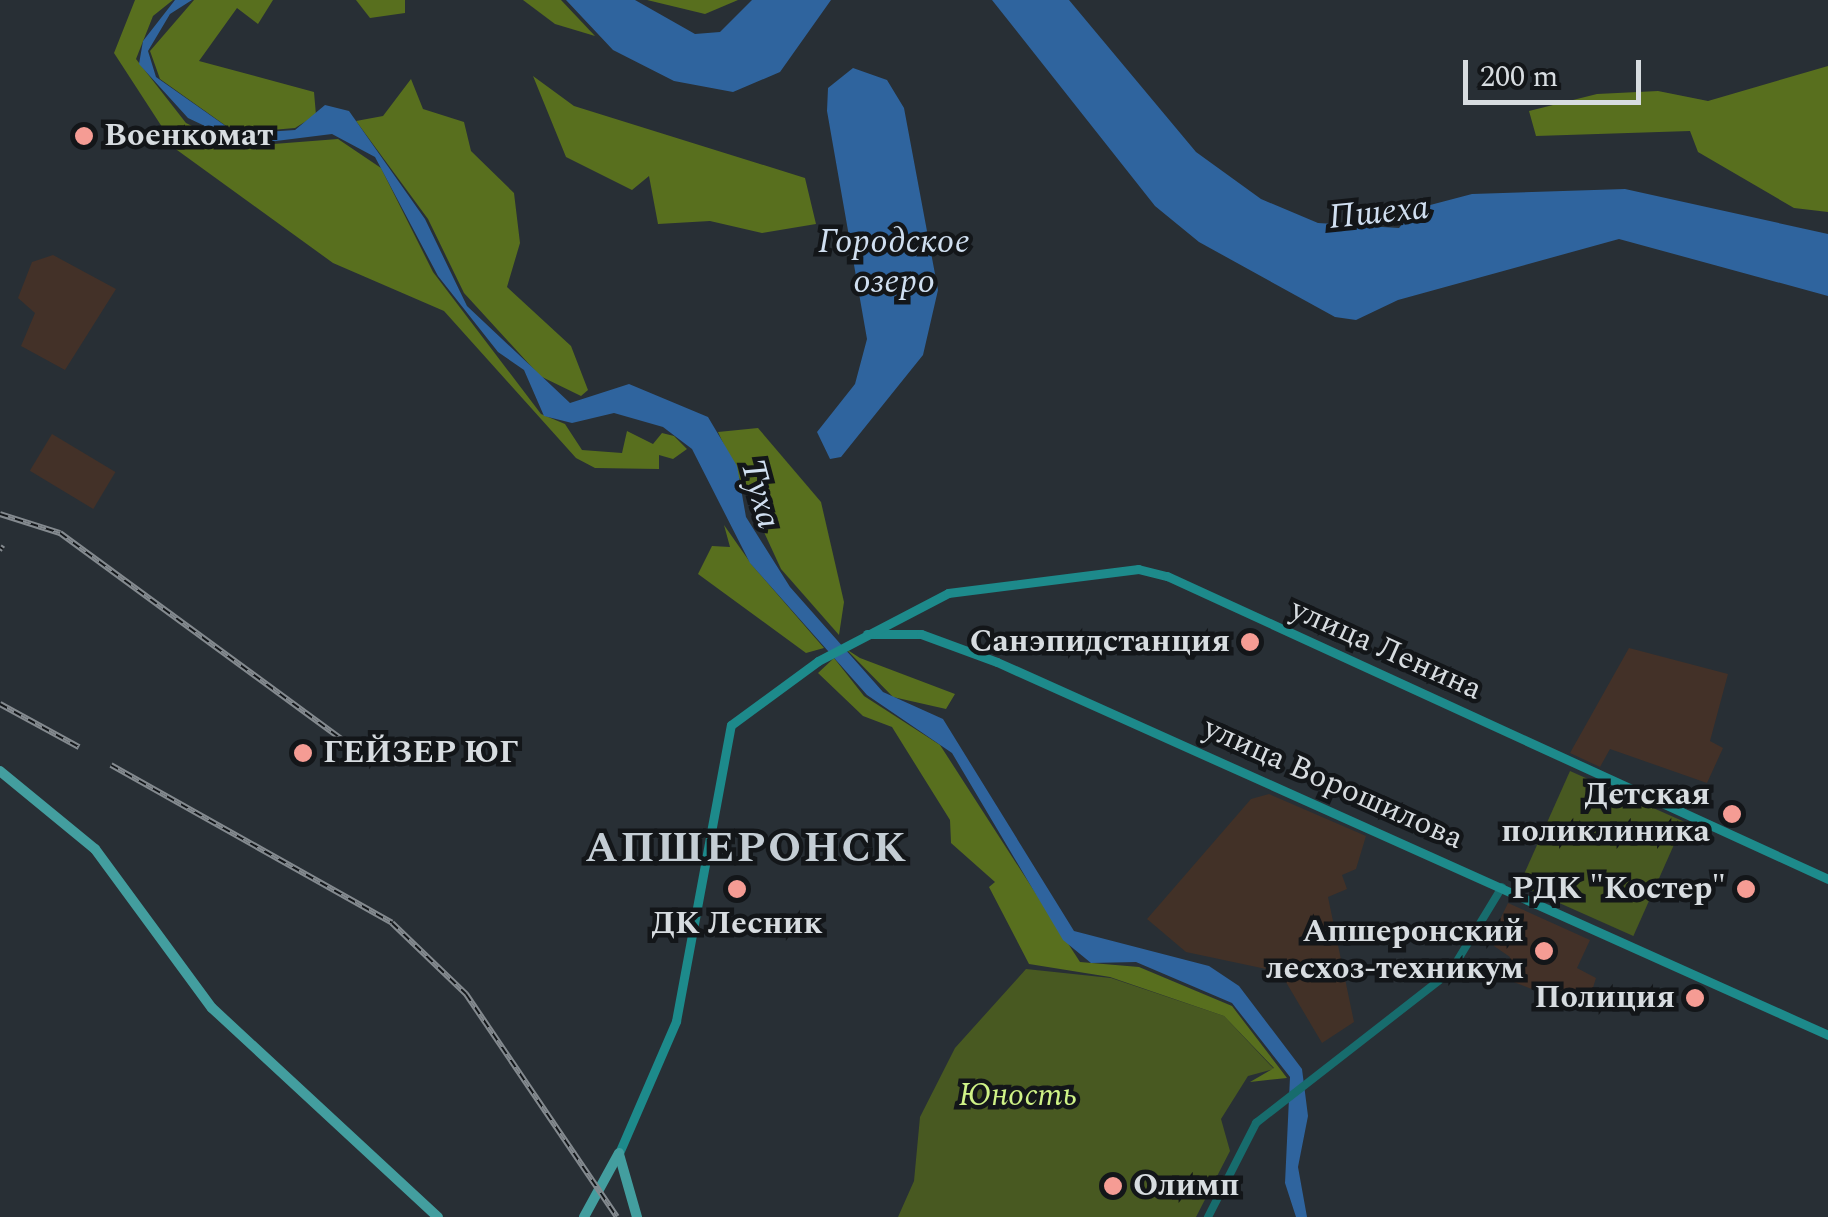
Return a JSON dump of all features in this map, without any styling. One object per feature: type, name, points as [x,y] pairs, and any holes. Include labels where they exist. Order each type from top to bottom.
[{"type":"main road","name":"улица Ленина","points":[[619,1153],[673,1031],[730,725],[818,660],[906,609],[948,593],[1138,569],[1167,576],[1828,878]]},
{"type":"main road","points":[[906,609],[901,623],[909,633]]},
{"type":"main road","name":"улица Ворошилова","points":[[864,634],[909,633],[997,662],[1828,1035]]},
{"type":"main road","points":[[0,772],[95,849],[212,1008],[438,1217]]},
{"type":"main road","points":[[584,1217],[619,1153]]},
{"type":"main road","points":[[619,1153],[637,1217]]},
{"type":"main road","points":[[603,1187],[614,1183],[631,1197]]},
{"type":"street","points":[[1208,1217],[1256,1124],[1278,1100],[1452,971],[1502,887]]},
{"type":"shaded area","points":[[53,255],[116,289],[65,370],[21,346],[35,313],[18,298],[32,262]]},
{"type":"shaded area","points":[[52,434],[115,472],[93,509],[30,471]]},
{"type":"shaded area","points":[[1629,648],[1728,674],[1710,741],[1723,748],[1707,783],[1610,749],[1600,767],[1570,753]]},
{"type":"shaded area","points":[[1269,794],[1366,836],[1356,869],[1342,875],[1347,889],[1328,897],[1354,1022],[1322,1043],[1280,972],[1186,952],[1147,919],[1251,799]]},
{"type":"shaded area","name":"Апшеронский лесхоз-техникум","points":[[1508,903],[1590,940],[1577,968],[1596,978],[1586,1010],[1506,979],[1510,957],[1494,946],[1494,932]]},
{"type":"green space","points":[[135,0],[173,0],[153,16],[136,59],[186,123],[234,147],[338,139],[381,168],[433,272],[541,414],[565,424],[582,450],[622,453],[627,431],[653,444],[662,433],[674,436],[687,449],[673,459],[659,455],[659,469],[595,468],[576,458],[444,311],[333,263],[177,150],[114,53]]},
{"type":"green space","points":[[194,0],[273,0],[258,24],[237,8],[199,61],[314,92],[316,115],[295,128],[236,133],[160,79],[150,51]]},
{"type":"green space","points":[[356,0],[405,0],[405,13],[370,18]]},
{"type":"green space","points":[[523,0],[561,0],[595,36],[555,24]]},
{"type":"green space","points":[[647,0],[738,0],[705,14]]},
{"type":"green space","points":[[1828,66],[1828,212],[1794,208],[1698,152],[1690,131],[1536,136],[1529,111],[1597,94],[1658,91],[1708,101]]},
{"type":"green space","points":[[533,76],[574,106],[805,178],[816,224],[762,233],[710,221],[658,224],[649,176],[632,190],[566,157]]},
{"type":"green space","points":[[411,79],[423,109],[464,122],[471,151],[514,193],[520,243],[507,287],[571,346],[588,390],[581,396],[540,376],[464,293],[428,219],[356,121],[383,116]]},
{"type":"green space","points":[[758,428],[821,502],[844,602],[839,635],[781,569],[718,432]]},
{"type":"green space","points":[[724,525],[752,565],[824,648],[806,653],[698,574],[712,546],[730,547]]},
{"type":"green space","points":[[846,649],[955,694],[946,709],[893,697]]},
{"type":"green space","points":[[834,658],[864,696],[940,745],[1080,962],[1139,967],[1232,1006],[1287,1078],[1250,1082],[1274,1068],[1224,1016],[1110,977],[1029,964],[989,887],[995,882],[951,843],[950,820],[892,727],[863,716],[818,673]]},
{"type":"green space","points":[[1570,771],[1684,822],[1633,936],[1519,885]]},
{"type":"green space","name":"Юность","points":[[1026,969],[1111,978],[1224,1016],[1274,1069],[1248,1076],[1221,1119],[1230,1151],[1196,1217],[898,1217],[914,1181],[920,1117],[955,1048]]},
{"type":"water","points":[[175,0],[192,0],[170,14],[148,51],[156,77],[237,134],[295,130],[325,105],[349,111],[425,219],[467,306],[570,403],[629,384],[708,417],[737,466],[746,517],[790,587],[883,692],[943,719],[1074,931],[1209,966],[1239,986],[1302,1069],[1308,1116],[1298,1167],[1307,1217],[1296,1217],[1285,1183],[1290,1077],[1232,1003],[1136,962],[1091,963],[1063,940],[952,753],[867,695],[750,563],[692,449],[663,427],[614,413],[572,423],[544,416],[524,370],[498,352],[438,276],[375,157],[332,134],[245,145],[188,118],[139,64],[143,41]]},
{"type":"water","points":[[566,0],[635,0],[695,34],[720,32],[752,0],[831,0],[780,72],[733,92],[674,81],[613,50]]},
{"type":"water","points":[[992,0],[1069,0],[1196,152],[1261,199],[1318,223],[1399,228],[1415,209],[1472,194],[1625,189],[1828,234],[1828,296],[1619,239],[1398,300],[1356,320],[1335,317],[1199,242],[1155,206]]},
{"type":"water","name":"Городское озеро","points":[[853,68],[887,80],[904,108],[938,290],[923,355],[841,457],[830,459],[817,432],[855,384],[867,339],[827,111],[828,88]]},
{"type":"railway","points":[[0,514],[60,533],[343,740]]},
{"type":"railway","points":[[0,704],[79,747]]},
{"type":"railway","points":[[111,765],[392,923],[466,994],[617,1217]]},
{"type":"place","name":"Военкомат","points":[[84,136]]},
{"type":"place","name":"Санэпидстанция","points":[[1250,642]]},
{"type":"place","name":"ГЕЙЗЕР ЮГ","points":[[303,753]]},
{"type":"place","name":"Детская поликлиника","points":[[1732,814]]},
{"type":"place","name":"ДК Лесник","points":[[737,889]]},
{"type":"place","name":"РДК \"Костер\"","points":[[1746,889]]},
{"type":"place","name":"Апшеронский лесхоз-техникум","points":[[1544,951]]},
{"type":"place","name":"Полиция","points":[[1695,998]]},
{"type":"place","name":"Олимп","points":[[1113,1186]]},
{"type":"district","name":"АПШЕРОНСК","points":[[747,849]]},
{"type":"water label","name":"Пшеха","points":[[1379,213]]},
{"type":"water label","name":"Туха","points":[[760,494]]}]
